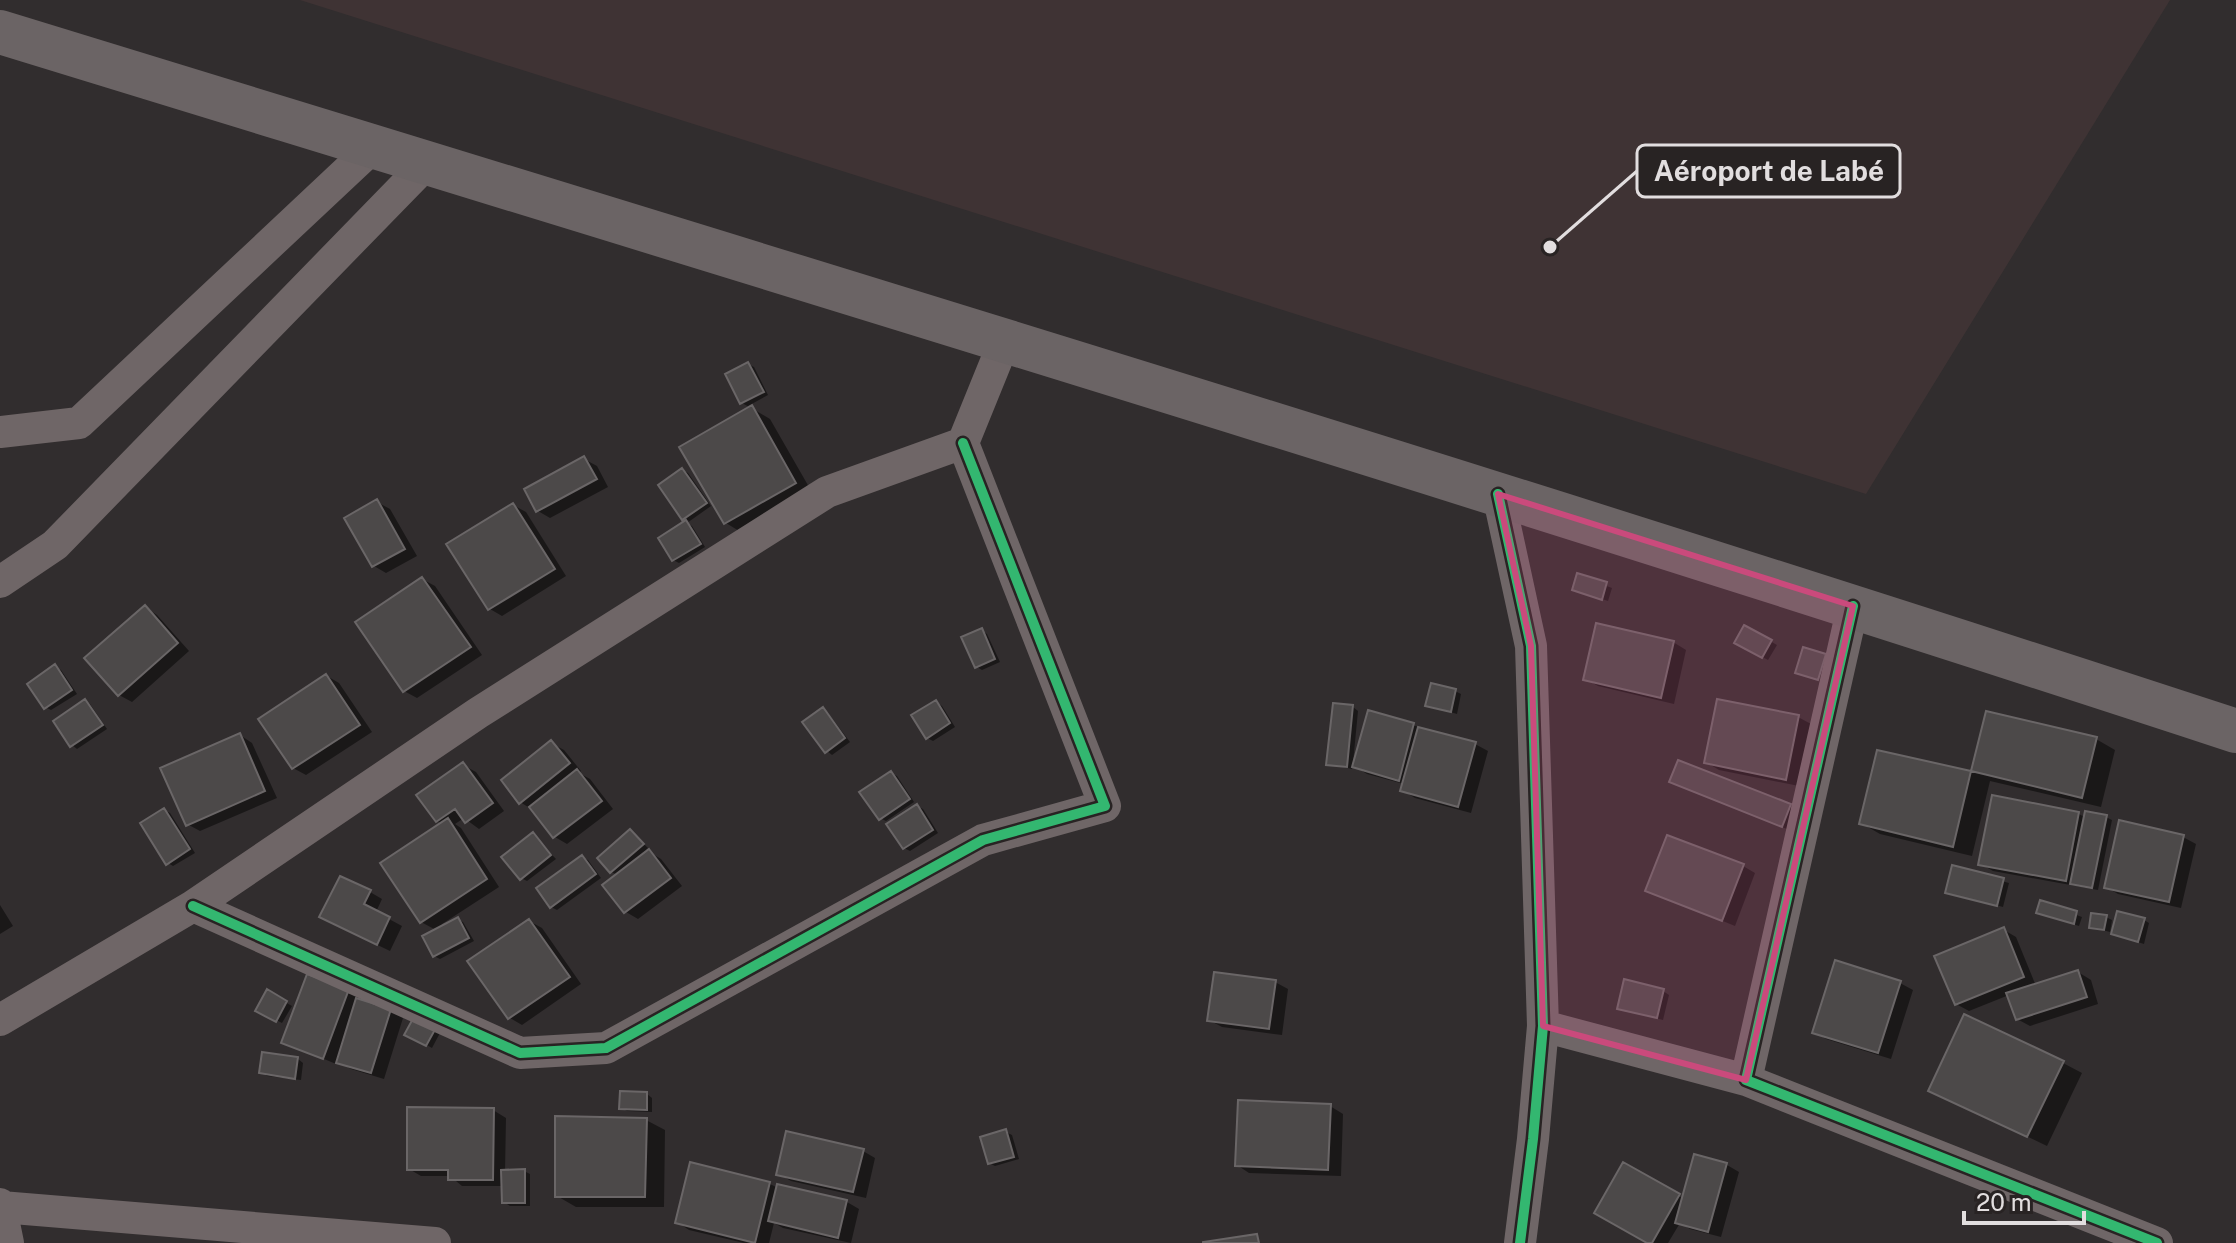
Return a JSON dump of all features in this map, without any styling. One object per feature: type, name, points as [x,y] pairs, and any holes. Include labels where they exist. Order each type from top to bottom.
[{"type":"highway","points":[[0,32],[1498,494],[2236,731]]},
{"type":"street","points":[[0,432],[79,423],[373,147]]},
{"type":"street","points":[[0,582],[55,545],[426,164]]},
{"type":"street","points":[[193,906],[520,1053],[606,1048],[983,840],[1105,806],[963,443],[1004,342]]},
{"type":"street","points":[[0,1020],[193,906],[478,713],[827,492],[963,443]]},
{"type":"street","points":[[1498,494],[1531,646],[1543,1026],[1520,1243]]},
{"type":"street","points":[[1746,1080],[1853,606]]},
{"type":"street","points":[[1543,1026],[1746,1080],[2157,1243]]},
{"type":"street","points":[[8,1243],[0,1205],[435,1243]]},
{"type":"highlighted area","points":[[1498,494],[1853,606],[1746,1080],[1543,1026],[1531,646]]},
{"type":"shaded area","points":[[300,0],[2170,0],[1866,494]]},
{"type":"building","points":[[748,362],[764,392],[740,404],[725,374]]},
{"type":"building","points":[[752,405],[796,483],[724,524],[679,447]]},
{"type":"building","points":[[584,456],[597,479],[536,512],[524,489]]},
{"type":"building","points":[[682,468],[707,503],[682,520],[658,485]]},
{"type":"building","points":[[377,499],[405,549],[372,567],[344,518]]},
{"type":"building","points":[[513,503],[555,569],[488,610],[446,544]]},
{"type":"building","points":[[686,520],[701,544],[672,561],[658,538]]},
{"type":"building","points":[[1577,573],[1607,582],[1602,600],[1572,590]]},
{"type":"building","points":[[422,577],[471,647],[403,692],[355,622]]},
{"type":"building","points":[[145,605],[178,643],[118,696],[84,658]]},
{"type":"building","points":[[1596,623],[1674,641],[1661,698],[1583,680]]},
{"type":"building","points":[[1744,625],[1772,640],[1762,658],[1734,643]]},
{"type":"building","points":[[982,628],[995,659],[975,668],[961,637]]},
{"type":"building","points":[[1803,647],[1826,654],[1818,680],[1795,673]]},
{"type":"building","points":[[55,664],[72,690],[44,709],[27,684]]},
{"type":"building","points":[[326,674],[360,725],[292,769],[258,719]]},
{"type":"building","points":[[1431,683],[1456,689],[1451,712],[1425,706]]},
{"type":"building","points":[[85,699],[103,725],[70,747],[53,721]]},
{"type":"building","points":[[1717,699],[1799,715],[1786,780],[1704,763]]},
{"type":"building","points":[[936,700],[950,723],[926,739],[911,715]]},
{"type":"building","points":[[1333,703],[1353,705],[1347,767],[1326,765]]},
{"type":"building","points":[[823,707],[845,738],[825,753],[802,722]]},
{"type":"building","points":[[1368,710],[1414,723],[1399,781],[1352,767]]},
{"type":"building","points":[[1986,711],[2097,737],[2082,798],[1971,771]]},
{"type":"building","points":[[1418,727],[1476,742],[1458,807],[1400,791]]},
{"type":"building","points":[[240,733],[265,791],[186,826],[160,768]]},
{"type":"building","points":[[551,740],[570,763],[519,804],[501,780]]},
{"type":"building","points":[[1877,750],[1971,771],[1953,847],[1859,824]]},
{"type":"building","points":[[1678,760],[1791,804],[1782,827],[1669,782]]},
{"type":"building","points":[[463,762],[493,803],[465,823],[455,809],[436,822],[416,795]]},
{"type":"building","points":[[577,769],[602,801],[553,838],[529,807]]},
{"type":"building","points":[[891,771],[910,799],[879,820],[859,792]]},
{"type":"building","points":[[1992,795],[2079,812],[2066,881],[1978,865]]},
{"type":"building","points":[[917,804],[933,830],[903,849],[886,824]]},
{"type":"building","points":[[164,808],[190,849],[166,865],[140,823]]},
{"type":"building","points":[[2085,811],[2107,815],[2092,888],[2070,884]]},
{"type":"building","points":[[448,818],[487,879],[420,923],[380,863]]},
{"type":"building","points":[[2119,820],[2184,835],[2169,902],[2104,888]]},
{"type":"building","points":[[630,829],[644,844],[610,873],[597,858]]},
{"type":"building","points":[[533,832],[551,855],[520,880],[501,857]]},
{"type":"building","points":[[1667,835],[1744,864],[1722,921],[1645,891]]},
{"type":"building","points":[[649,849],[671,878],[624,913],[602,885]]},
{"type":"building","points":[[582,855],[596,874],[550,908],[536,888]]},
{"type":"building","points":[[1952,865],[2004,878],[1997,906],[1945,893]]},
{"type":"building","points":[[340,876],[371,890],[364,904],[390,917],[377,945],[319,917]]},
{"type":"building","points":[[2040,900],[2077,911],[2074,924],[2036,913]]},
{"type":"building","points":[[2117,911],[2145,918],[2138,942],[2111,934]]},
{"type":"building","points":[[2091,913],[2107,915],[2104,930],[2089,928]]},
{"type":"building","points":[[458,917],[469,938],[433,957],[422,936]]},
{"type":"building","points":[[529,919],[570,977],[508,1019],[467,961]]},
{"type":"building","points":[[2004,927],[2024,977],[1955,1005],[1934,956]]},
{"type":"building","points":[[1835,960],[1901,981],[1878,1053],[1812,1033]]},
{"type":"building","points":[[2078,970],[2087,997],[2016,1020],[2006,993]]},
{"type":"building","points":[[1214,972],[1276,980],[1269,1029],[1207,1021]]},
{"type":"building","points":[[307,974],[349,989],[323,1059],[281,1043]]},
{"type":"building","points":[[1624,979],[1664,989],[1657,1018],[1617,1009]]},
{"type":"building","points":[[267,989],[287,1001],[276,1022],[255,1011]]},
{"type":"building","points":[[356,998],[391,1009],[371,1073],[336,1063]]},
{"type":"building","points":[[1964,1014],[2064,1061],[2027,1137],[1928,1091]]},
{"type":"building","points":[[415,1015],[437,1026],[426,1046],[404,1035]]},
{"type":"building","points":[[262,1052],[298,1057],[295,1079],[259,1073]]},
{"type":"building","points":[[620,1091],[647,1092],[647,1110],[619,1109]]},
{"type":"building","points":[[1238,1100],[1331,1104],[1328,1170],[1235,1166]]},
{"type":"building","points":[[407,1107],[494,1108],[493,1180],[448,1180],[448,1170],[407,1170]]},
{"type":"building","points":[[555,1116],[647,1118],[645,1197],[555,1197]]},
{"type":"building","points":[[1006,1129],[1014,1157],[988,1164],[980,1137]]},
{"type":"building","points":[[786,1131],[864,1149],[853,1192],[776,1175]]},
{"type":"building","points":[[1694,1154],[1727,1163],[1708,1232],[1675,1223]]},
{"type":"building","points":[[690,1162],[770,1182],[755,1243],[675,1223]]},
{"type":"building","points":[[1623,1162],[1680,1194],[1652,1243],[1594,1213]]},
{"type":"building","points":[[525,1169],[525,1203],[502,1203],[501,1170]]},
{"type":"building","points":[[777,1184],[847,1200],[838,1238],[768,1221]]},
{"type":"building","points":[[1257,1234],[1259,1243],[1203,1243],[1203,1242]]},
{"type":"cycle path","points":[[193,906],[520,1053],[606,1048],[983,840],[1105,806],[963,443]]},
{"type":"cycle path","points":[[1498,494],[1531,646],[1543,1026],[1520,1243]]},
{"type":"cycle path","points":[[1853,606],[1746,1080],[2157,1243]]},
{"type":"place","name":"Aéroport de Labé","points":[[1550,247]]}]
